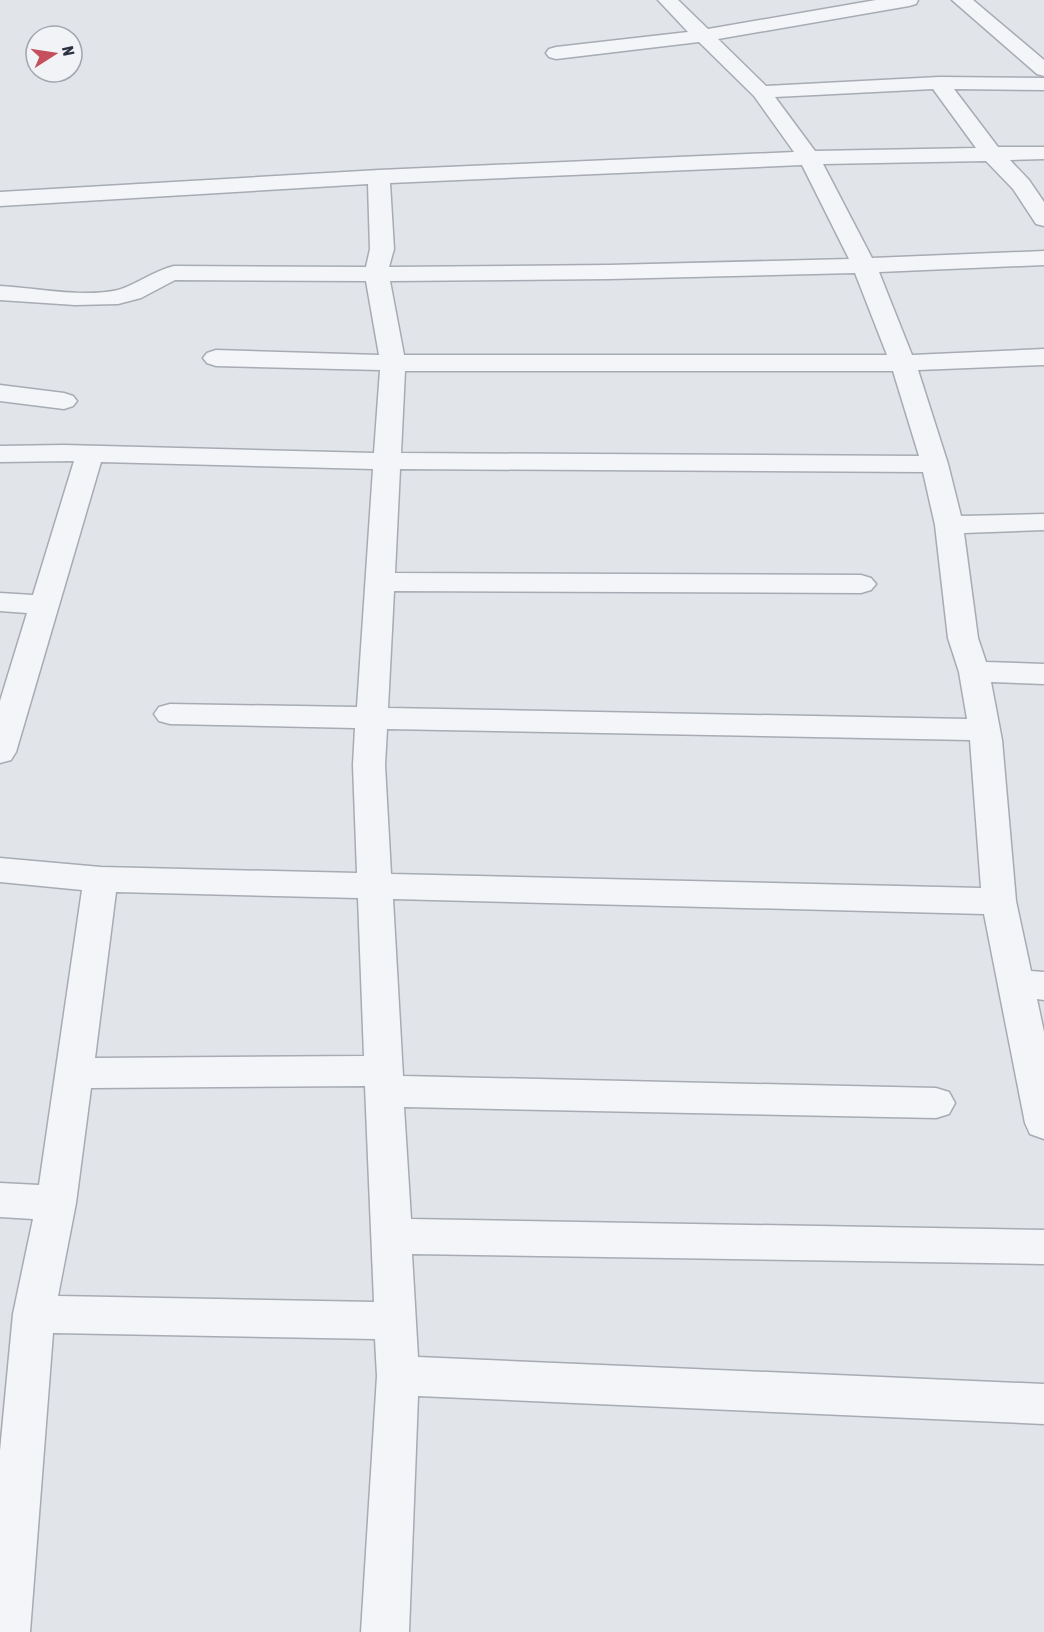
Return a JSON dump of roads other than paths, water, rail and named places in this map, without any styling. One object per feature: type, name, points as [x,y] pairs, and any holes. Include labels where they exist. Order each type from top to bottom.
[{"type":"street","points":[[668,0],[761,92],[809,158],[865,267],[903,363],[935,464],[949,525],[963,638],[974,672],[984,730],[999,901],[1030,985],[1044,1123]]},
{"type":"street","points":[[800,0],[819,16]]},
{"type":"street","points":[[556,53],[704,36],[909,0]]},
{"type":"street","points":[[961,0],[1044,70]]},
{"type":"street","points":[[761,92],[939,83],[1044,84]]},
{"type":"street","points":[[939,83],[992,153],[1021,185],[1044,219]]},
{"type":"street","points":[[0,199],[379,177],[809,158],[1044,153]]},
{"type":"street","points":[[379,177],[382,249],[376,273],[393,363],[369,765],[398,1376],[385,1632]]},
{"type":"street","points":[[0,293],[109,297],[136,291],[163,275],[174,273],[596,274],[865,267],[1044,258]]},
{"type":"street","points":[[216,357],[393,363],[903,363],[1044,357]]},
{"type":"street","points":[[0,393],[64,400]]},
{"type":"street","points":[[0,454],[387,461],[935,464]]},
{"type":"street","points":[[0,752],[90,454]]},
{"type":"street","points":[[949,525],[1044,522]]},
{"type":"street","points":[[380,582],[861,584]]},
{"type":"street","points":[[0,603],[44,605]]},
{"type":"street","points":[[974,672],[1044,674]]},
{"type":"street","points":[[170,714],[984,730]]},
{"type":"street","points":[[0,870],[101,879],[375,884],[776,899],[999,901]]},
{"type":"street","points":[[6,1632],[34,1314],[56,1203],[101,879]]},
{"type":"street","points":[[73,1073],[384,1081],[936,1104]]},
{"type":"street","points":[[0,1200],[56,1203]]},
{"type":"street","points":[[392,1236],[1044,1247]]},
{"type":"street","points":[[34,1314],[395,1321]]},
{"type":"street","points":[[398,1376],[1044,1404]]}]
